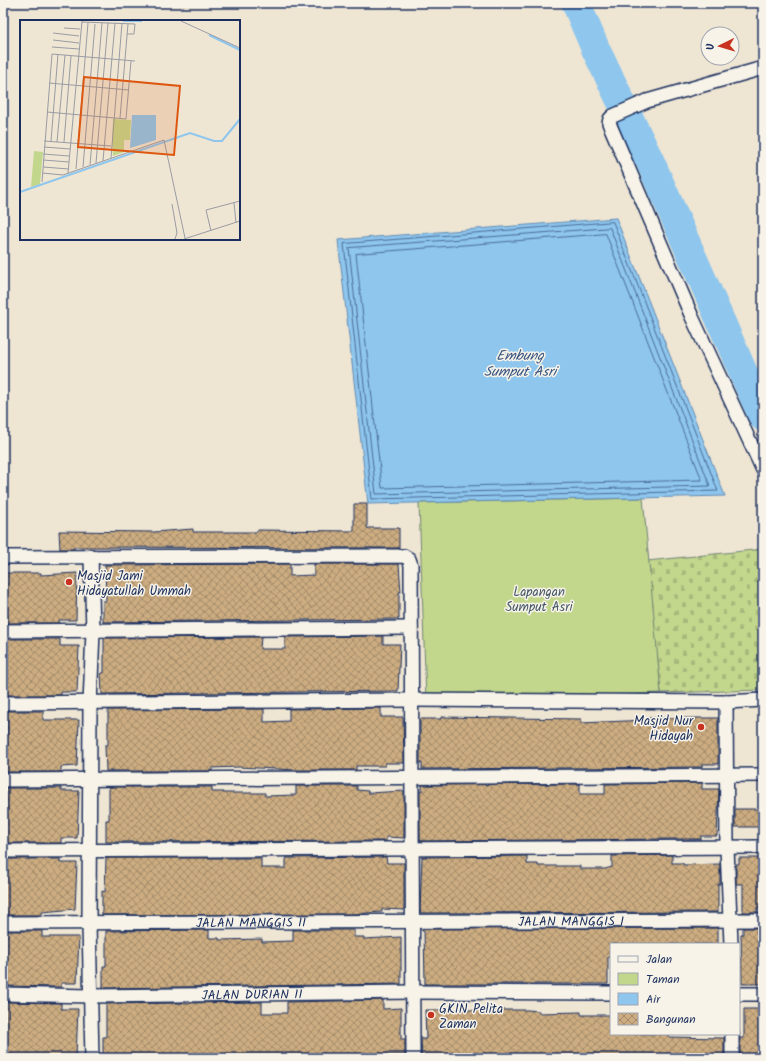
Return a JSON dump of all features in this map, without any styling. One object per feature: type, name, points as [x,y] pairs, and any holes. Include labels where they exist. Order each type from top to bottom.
[{"type":"street","points":[[763,68],[647,101],[613,116],[609,121],[692,317],[763,470]]},
{"type":"street","points":[[3,558],[91,556],[404,556],[409,559],[411,565],[412,922],[414,992],[412,1058]]},
{"type":"street","points":[[91,556],[93,631],[90,704],[89,924],[92,1058]]},
{"type":"street","points":[[3,631],[410,628]]},
{"type":"street","points":[[3,704],[412,700],[726,702],[763,700]]},
{"type":"street","points":[[726,702],[727,848],[731,943]]},
{"type":"street","points":[[3,780],[763,775]]},
{"type":"street","points":[[3,851],[90,852],[763,847]]},
{"type":"street","name":"JALAN MANGGIS I","points":[[412,922],[763,920]]},
{"type":"street","name":"JALAN MANGGIS II","points":[[3,923],[89,924],[412,922]]},
{"type":"street","name":"JALAN DURIAN II","points":[[3,994],[90,996],[414,992],[610,993]]},
{"type":"street","points":[[740,994],[763,994]]},
{"type":"street","points":[[732,1035],[732,1058]]},
{"type":"green space","name":"Lapangan Sumput Asri","points":[[643,498],[661,693],[426,700],[419,503]]},
{"type":"green space","points":[[763,549],[763,690],[661,693],[647,561]]},
{"type":"water","name":"Embung Sumput Asri","points":[[616,218],[725,496],[368,504],[338,240]]},
{"type":"building","points":[[354,504],[367,504],[367,528],[399,528],[399,548],[74,547],[74,549],[60,549],[59,531],[154,532],[193,529],[193,532],[257,532],[257,530],[354,531]]},
{"type":"building","points":[[290,564],[290,576],[314,575],[314,564],[399,564],[401,592],[399,592],[399,619],[103,622],[103,601],[106,601],[105,565]]},
{"type":"building","points":[[5,573],[41,573],[41,575],[77,573],[76,620],[59,620],[59,623],[3,623]]},
{"type":"building","points":[[383,636],[383,644],[400,644],[398,691],[102,694],[101,673],[104,673],[104,638],[261,637],[260,649],[285,649],[285,637]]},
{"type":"building","points":[[6,639],[60,639],[60,646],[79,646],[77,692],[61,692],[61,695],[3,695],[3,677],[6,677]]},
{"type":"building","points":[[381,708],[381,717],[403,717],[404,763],[385,763],[385,766],[356,766],[356,770],[296,770],[238,767],[212,768],[212,771],[106,771],[105,745],[108,745],[108,710],[264,709],[264,722],[289,721],[289,709]]},
{"type":"building","points":[[7,711],[43,711],[43,720],[79,720],[77,766],[61,767],[61,772],[4,772],[4,751],[7,751]]},
{"type":"building","points":[[441,717],[581,719],[581,723],[648,720],[648,718],[718,718],[718,764],[702,764],[702,767],[422,769],[422,763],[420,763],[420,719],[441,719]]},
{"type":"building","points":[[702,783],[702,789],[719,789],[717,836],[701,836],[701,839],[421,841],[420,838],[420,791],[422,791],[422,785],[580,784],[580,794],[605,794],[605,784]]},
{"type":"building","points":[[296,786],[357,786],[357,790],[368,791],[368,793],[404,791],[404,838],[386,837],[386,841],[106,842],[106,820],[109,820],[109,787],[212,787],[212,792],[265,793],[265,796],[296,795]]},
{"type":"building","points":[[6,788],[61,788],[61,791],[79,791],[77,838],[61,838],[61,843],[3,843],[3,822],[6,822]]},
{"type":"building","points":[[735,809],[763,809],[763,827],[735,827]]},
{"type":"building","points":[[672,855],[672,863],[683,863],[683,865],[720,864],[718,912],[421,913],[420,910],[422,857],[527,856],[527,864],[538,864],[538,866],[580,866],[580,869],[605,869],[612,867],[612,856]]},
{"type":"building","points":[[386,857],[387,863],[404,863],[404,910],[382,909],[382,912],[353,914],[102,915],[102,891],[105,892],[106,858],[261,858],[261,868],[286,868],[286,858]]},
{"type":"building","points":[[739,858],[763,858],[763,908],[757,908],[757,912],[743,912],[743,884],[736,884],[736,864],[739,864]]},
{"type":"building","points":[[5,859],[60,859],[60,863],[77,863],[75,909],[42,912],[42,915],[3,915]]},
{"type":"building","points":[[718,928],[718,943],[610,943],[610,957],[608,957],[608,984],[425,984],[424,931],[422,931],[422,929]]},
{"type":"building","points":[[743,928],[757,928],[757,934],[759,934],[759,937],[763,937],[763,984],[742,984],[741,934],[743,934]]},
{"type":"building","points":[[209,930],[209,938],[219,938],[219,940],[262,939],[262,942],[293,941],[293,930],[354,930],[354,937],[364,937],[364,939],[401,937],[401,984],[103,988],[103,966],[106,966],[106,931]]},
{"type":"building","points":[[6,931],[42,931],[42,937],[79,937],[77,983],[61,983],[61,987],[3,986],[3,968],[6,968]]},
{"type":"building","points":[[383,1000],[383,1009],[401,1008],[401,1039],[405,1039],[405,1055],[383,1055],[383,1058],[103,1058],[103,1037],[106,1037],[106,1004],[262,1002],[262,1013],[287,1013],[287,1002]]},
{"type":"building","points":[[5,1002],[61,1003],[61,1009],[78,1009],[76,1056],[60,1056],[60,1058],[3,1058],[3,1040],[6,1040]]},
{"type":"building","points":[[744,1009],[763,1009],[763,1058],[740,1056],[740,1038],[744,1038]]},
{"type":"building","points":[[425,1010],[528,1010],[539,1011],[539,1013],[581,1012],[581,1015],[610,1015],[610,1035],[669,1035],[669,1037],[724,1038],[724,1057],[422,1058],[421,1039],[426,1039]]},
{"type":"waterway","points":[[576,3],[596,50],[650,161],[763,417]]},
{"type":"place","name":"Masjid Jami Hidayatullah Ummah","points":[[69,582]]},
{"type":"place","name":"Masjid Nur Hidayah","points":[[701,727]]},
{"type":"place","name":"GKIN Pelita Zaman","points":[[431,1015]]}]
